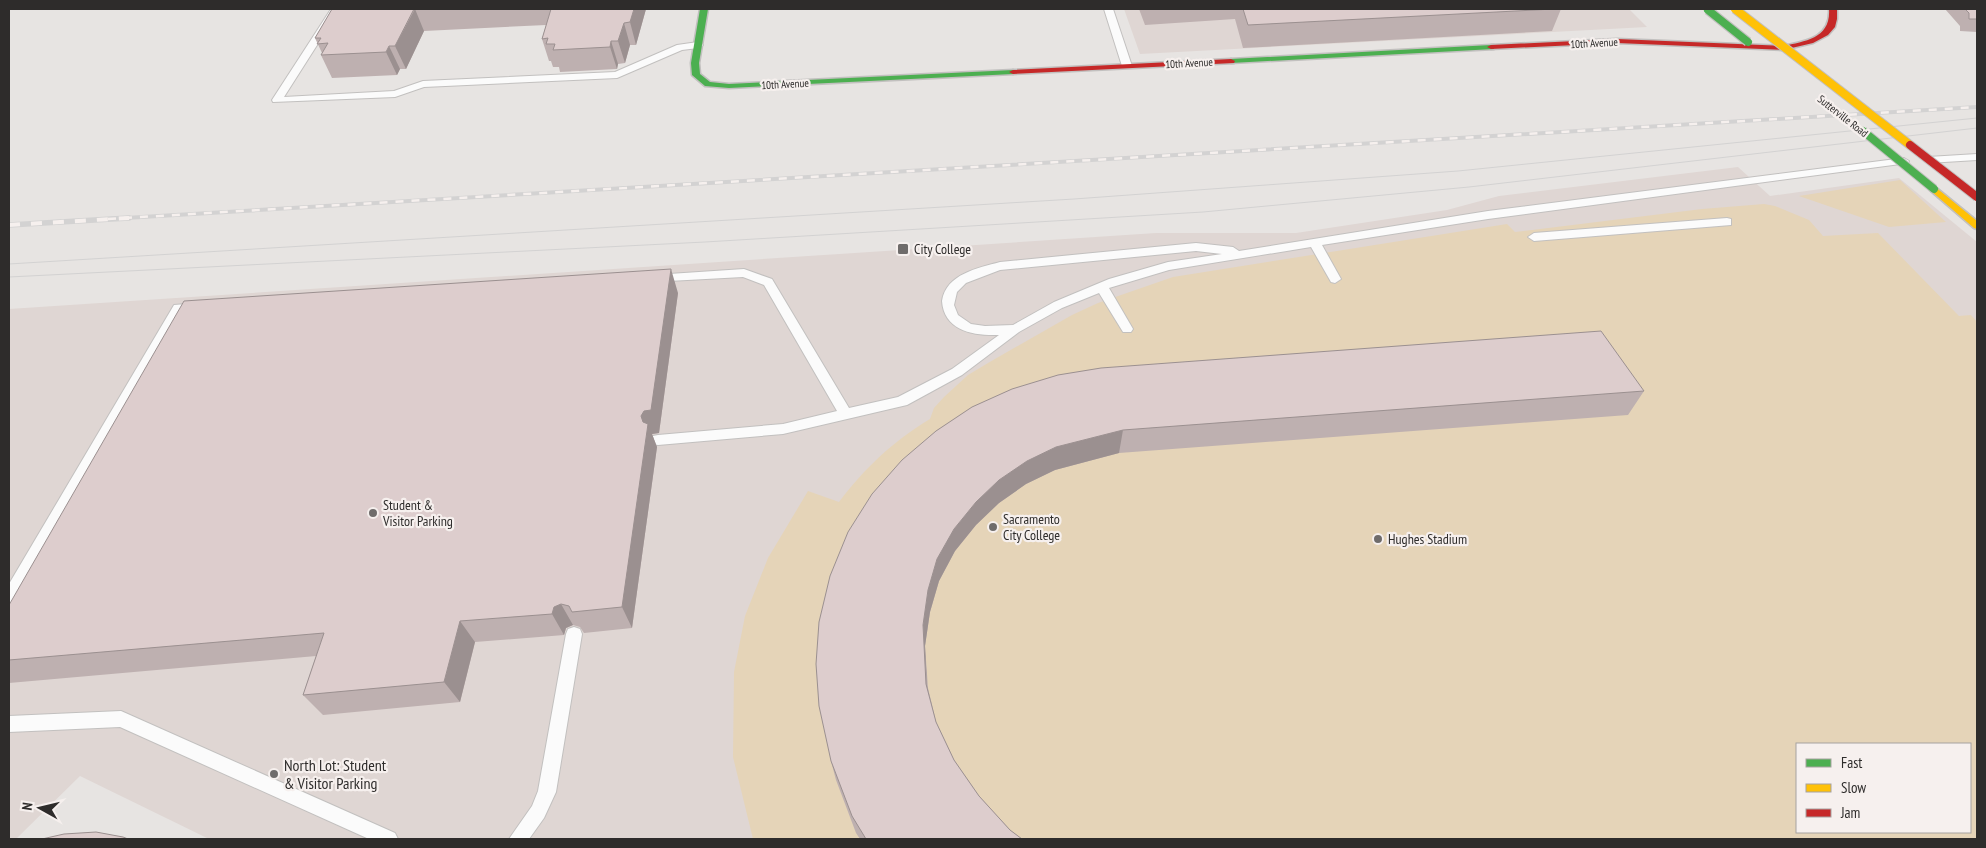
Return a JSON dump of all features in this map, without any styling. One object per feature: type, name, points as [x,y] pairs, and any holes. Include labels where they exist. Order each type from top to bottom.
[{"type":"street","name":"10th Avenue","points":[[704,9],[698,45],[696,75],[708,84],[724,86],[1617,41],[1783,48],[1817,39],[1833,25],[1835,14],[1833,9]]},
{"type":"street","points":[[1708,9],[1773,61]]},
{"type":"street","name":"Sutterville Road","points":[[1735,9],[1977,197]]},
{"type":"street","name":"Sutterville Road","points":[[1854,124],[1977,226]]},
{"type":"lane","points":[[335,9],[277,100],[395,94],[423,84],[617,75],[680,47],[698,45]]},
{"type":"lane","points":[[1108,9],[1128,66]]},
{"type":"lane","points":[[658,440],[783,429],[902,402],[957,372],[1015,329],[1058,305],[1102,287],[1168,266],[1488,215],[1754,182],[1879,163],[1977,157]]},
{"type":"lane","points":[[1534,237],[1727,222]]},
{"type":"lane","points":[[1314,242],[1335,279]]},
{"type":"lane","points":[[1015,329],[973,330],[958,323],[951,314],[948,304],[949,294],[957,284],[974,274],[1000,266],[1196,247],[1249,253]]},
{"type":"lane","points":[[645,279],[744,273],[768,282],[846,415]]},
{"type":"lane","points":[[1102,287],[1127,329]]},
{"type":"lane","points":[[9,598],[178,308],[208,306]]},
{"type":"lane","points":[[518,839],[538,812],[547,792],[574,634]]},
{"type":"lane","points":[[9,724],[121,719],[388,839]]},
{"type":"shaded area","points":[[1124,9],[1629,9],[1647,27],[1140,54]]},
{"type":"shaded area","name":"Sacramento City College","points":[[1738,167],[1770,196],[1899,178],[1977,242],[1977,839],[209,839],[80,776],[16,839],[9,839],[9,309],[1156,233],[1296,233],[1447,210],[1499,196]]},
{"type":"shaded area","points":[[1900,180],[1946,222],[1889,227],[1799,196]]},
{"type":"shaded area","name":"Hughes Stadium","points":[[1764,204],[1775,206],[1809,220],[1823,236],[1878,233],[1959,316],[1971,315],[1977,322],[1977,839],[753,839],[733,757],[734,672],[745,616],[768,558],[808,491],[839,502],[880,456],[930,419],[934,408],[968,375],[1072,315],[1098,303],[1173,277],[1507,224],[1515,232],[1702,209]]},
{"type":"building","points":[[332,9],[414,9],[395,46],[389,46],[386,52],[321,55],[328,43],[317,44],[321,38],[315,38]]},
{"type":"building","points":[[551,9],[634,9],[630,22],[624,23],[618,41],[611,41],[610,47],[553,50],[555,44],[546,44],[548,38],[542,39]]},
{"type":"building","points":[[1243,9],[1554,9],[1248,25]]},
{"type":"building","points":[[1965,9],[1977,9],[1977,19],[1969,19],[1969,13]]},
{"type":"building","name":"Student & Visitor Parking","points":[[671,269],[651,410],[644,411],[641,416],[643,422],[648,424],[622,607],[572,612],[569,606],[561,604],[554,607],[552,614],[460,621],[444,682],[303,695],[324,633],[9,660],[9,605],[184,301]]},
{"type":"building","points":[[1601,331],[1644,391],[1123,430],[1056,447],[1027,461],[999,480],[976,502],[954,529],[937,559],[928,590],[923,625],[926,684],[936,722],[954,760],[979,796],[1010,830],[1022,839],[866,839],[852,816],[831,761],[819,706],[816,664],[819,622],[830,576],[848,532],[872,494],[902,460],[936,431],[972,407],[1012,389],[1058,375],[1101,368]]},
{"type":"building","points":[[96,832],[128,839],[42,839],[64,834]]},
{"type":"tram line","points":[[9,264],[1074,199],[1458,171],[1977,118]]},
{"type":"tram line","points":[[9,277],[705,242],[1203,212],[1469,187],[1977,128]]},
{"type":"railway","points":[[108,219],[1977,107]]},
{"type":"railway","points":[[9,225],[129,218]]},
{"type":"traffic: fast","points":[[704,9],[695,63],[696,75],[708,84],[729,86],[1013,72]]},
{"type":"traffic: fast","points":[[1708,10],[1748,42]]},
{"type":"traffic: fast","points":[[1231,61],[1491,47]]},
{"type":"traffic: fast","points":[[1863,131],[1934,189]]},
{"type":"traffic: slow","points":[[1735,9],[1910,145]]},
{"type":"traffic: slow","points":[[1934,189],[1977,226]]},
{"type":"traffic: jam","points":[[1491,47],[1617,41],[1783,48],[1810,42],[1826,33],[1831,27],[1833,9]]},
{"type":"traffic: jam","points":[[1013,72],[1231,61]]},
{"type":"traffic: jam","points":[[1910,145],[1977,197]]},
{"type":"place","name":"City College","points":[[903,249]]},
{"type":"place","name":"Student & Visitor Parking","points":[[373,513]]},
{"type":"place","name":"Sacramento City College","points":[[993,527]]},
{"type":"place","name":"Hughes Stadium","points":[[1378,539]]},
{"type":"place","name":"North Lot: Student & Visitor Parking","points":[[274,774]]}]
